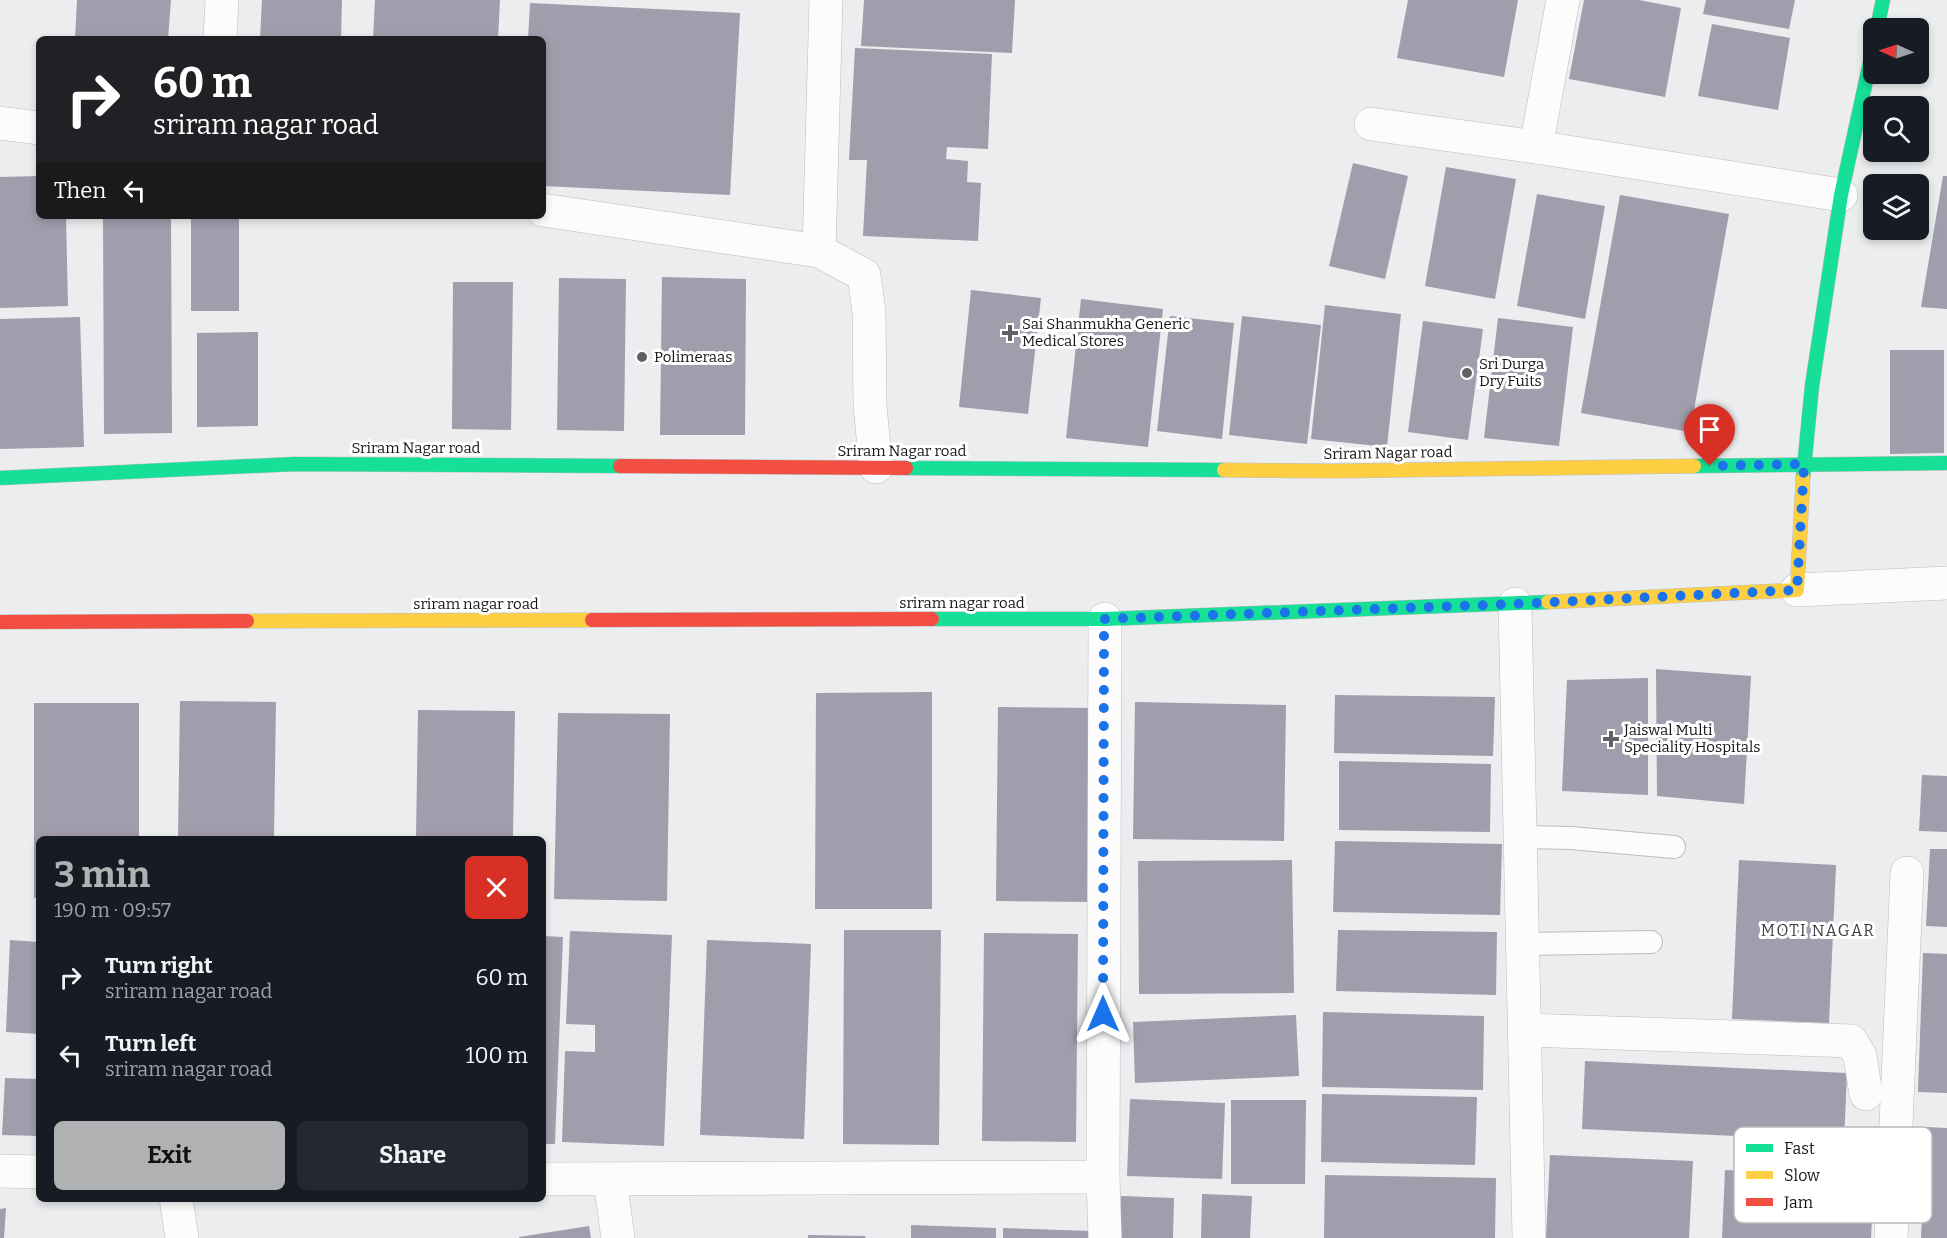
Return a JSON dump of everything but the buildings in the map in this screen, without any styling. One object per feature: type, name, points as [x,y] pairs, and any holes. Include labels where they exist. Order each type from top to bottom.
[{"type":"main road","points":[[1879,18],[1883,0]]},
{"type":"main road","points":[[1797,590],[1804,464],[1812,386],[1841,195],[1865,84]]},
{"type":"main road","name":"Sriram Nagar road","points":[[0,478],[295,464],[1336,471],[1947,463]]},
{"type":"main road","name":"sriram nagar road","points":[[0,622],[1104,619],[1515,604],[1797,590]]},
{"type":"street","points":[[220,36],[222,0]]},
{"type":"street","points":[[819,251],[826,0]]},
{"type":"street","points":[[1536,147],[1563,0]]},
{"type":"street","points":[[0,123],[36,128]]},
{"type":"street","points":[[1371,124],[1536,147],[1841,195]]},
{"type":"street","points":[[546,210],[819,251],[864,275],[869,312],[870,406],[876,467]]},
{"type":"street","points":[[1797,590],[1947,583]]},
{"type":"street","points":[[1515,604],[1529,1238]]},
{"type":"street","points":[[1104,619],[1103,1177],[1105,1238]]},
{"type":"street","points":[[1896,1127],[1907,873]]},
{"type":"street","points":[[1525,1030],[1851,1041],[1860,1056],[1866,1094]]},
{"type":"street","points":[[0,1171],[36,1172]]},
{"type":"street","points":[[546,1179],[1103,1177]]},
{"type":"street","points":[[610,1180],[618,1238]]},
{"type":"street","points":[[177,1202],[182,1238]]},
{"type":"street","points":[[1891,1238],[1892,1223]]},
{"type":"lane","points":[[1521,837],[1571,838],[1674,847]]},
{"type":"lane","points":[[1523,944],[1651,942]]},
{"type":"traffic: fast","points":[[1879,18],[1883,0]]},
{"type":"traffic: fast","points":[[1803,478],[1812,386],[1841,195],[1865,84]]},
{"type":"traffic: fast","points":[[1694,466],[1947,463]]},
{"type":"traffic: fast","points":[[0,478],[295,464],[620,466]]},
{"type":"traffic: fast","points":[[906,468],[1224,470]]},
{"type":"traffic: fast","points":[[932,619],[1105,619],[1548,602]]},
{"type":"traffic: slow","points":[[1224,470],[1336,471],[1694,466]]},
{"type":"traffic: slow","points":[[1548,602],[1797,590],[1803,478]]},
{"type":"traffic: slow","points":[[247,621],[592,620]]},
{"type":"traffic: jam","points":[[620,466],[906,468]]},
{"type":"traffic: jam","points":[[592,620],[932,619]]},
{"type":"traffic: jam","points":[[0,622],[247,621]]},
{"type":"place","name":"Sai Shanmukha Generic Medical Stores","points":[[1010,333]]},
{"type":"place","name":"Polimeraas","points":[[642,357]]},
{"type":"place","name":"Sri Durga Dry Fuits","points":[[1467,373]]},
{"type":"place","name":"Jaiswal Multi Speciality Hospitals","points":[[1611,739]]},
{"type":"district","name":"MOTI NAGAR","points":[[1818,930]]},
{"type":"route","points":[[1103,1014],[1104,619],[1515,604],[1797,590],[1804,464],[1710,466]]}]
